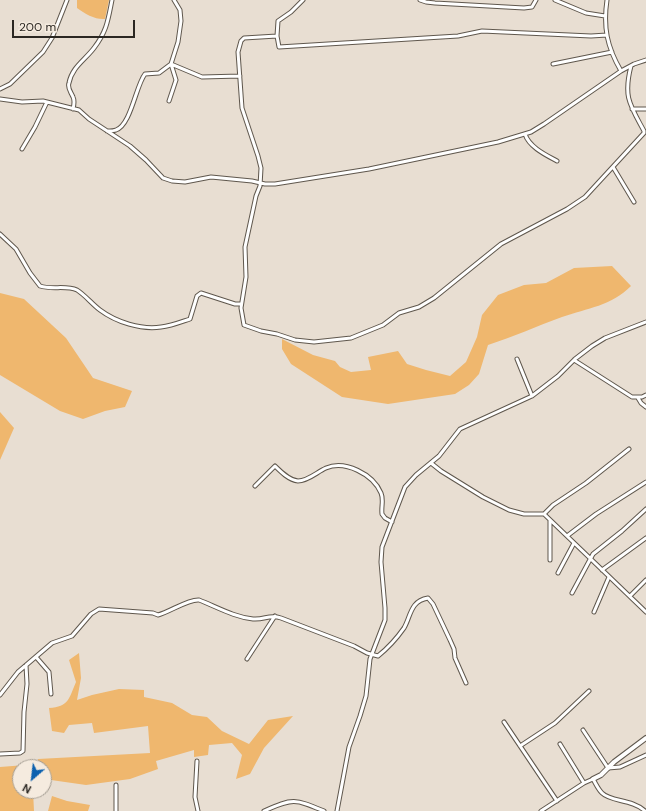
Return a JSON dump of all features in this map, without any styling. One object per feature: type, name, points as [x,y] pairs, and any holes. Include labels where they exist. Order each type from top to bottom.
[{"type":"street","points":[[0,89],[10,84],[43,52],[52,38],[67,0]]},
{"type":"street","points":[[74,109],[74,100],[68,86],[69,81],[78,65],[94,49],[106,30],[112,0]]},
{"type":"street","points":[[169,101],[176,80],[171,64],[178,42],[181,22],[180,10],[174,0]]},
{"type":"street","points":[[303,0],[288,14],[279,19],[277,36],[278,46],[458,36],[479,31],[591,36],[607,35]]},
{"type":"street","points":[[420,0],[435,3],[524,8],[532,7],[536,0]]},
{"type":"street","points":[[555,0],[586,13],[605,16]]},
{"type":"street","points":[[607,0],[605,16],[607,35],[612,52],[621,71]]},
{"type":"street","points":[[277,36],[242,39],[238,52],[242,108],[260,163],[260,183],[245,247],[246,277],[241,304],[242,316],[244,326],[277,334],[289,339],[314,342],[342,340],[359,336],[388,322],[399,313],[419,307],[434,298],[501,244],[566,209],[584,197],[644,135],[645,130],[632,109],[627,89],[631,66]]},
{"type":"street","points":[[552,64],[612,52]]},
{"type":"street","points":[[0,99],[22,102],[47,102],[82,112],[89,119],[137,152],[163,178],[172,181],[185,182],[211,177],[275,184],[369,170],[498,142],[525,134],[544,124],[621,71],[646,60]]},
{"type":"street","points":[[107,131],[117,130],[122,126],[133,107],[140,82],[145,74],[159,73],[171,64]]},
{"type":"street","points":[[171,64],[202,77],[240,76]]},
{"type":"street","points":[[22,150],[47,102]]},
{"type":"street","points":[[632,109],[646,109]]},
{"type":"street","points":[[525,134],[528,140],[538,149],[558,161]]},
{"type":"street","points":[[613,167],[634,202]]},
{"type":"street","points":[[0,234],[16,250],[40,286],[74,289],[102,312],[129,324],[146,327],[160,327],[190,319],[197,296],[201,293],[231,303],[241,304]]},
{"type":"street","points":[[337,811],[348,747],[366,696],[371,654],[385,620],[381,553],[383,540],[392,522],[405,487],[416,475],[439,456],[460,429],[532,396],[558,376],[574,360],[600,341],[646,322]]},
{"type":"street","points":[[517,360],[532,396]]},
{"type":"street","points":[[574,360],[633,398],[646,395]]},
{"type":"street","points":[[638,398],[646,407]]},
{"type":"street","points":[[432,463],[440,471],[483,497],[509,510],[524,514],[544,514],[629,449]]},
{"type":"street","points":[[256,486],[275,466],[286,476],[298,481],[308,478],[326,468],[344,466],[364,474],[376,485],[383,500],[382,514],[385,518],[392,522]]},
{"type":"street","points":[[567,536],[596,514],[646,482]]},
{"type":"street","points":[[572,593],[593,554],[622,531],[646,509]]},
{"type":"street","points":[[544,514],[646,612]]},
{"type":"street","points":[[550,520],[550,560]]},
{"type":"street","points":[[602,570],[646,538]]},
{"type":"street","points":[[558,573],[574,543]]},
{"type":"street","points":[[594,612],[609,577]]},
{"type":"street","points":[[630,596],[646,580]]},
{"type":"street","points":[[0,695],[18,672],[26,665],[52,644],[72,636],[91,614],[99,609],[153,613],[158,615],[195,599],[242,618],[258,620],[275,616],[349,644],[364,652],[378,656],[392,643],[404,627],[413,607],[424,598],[428,598],[433,604],[450,640],[454,649],[455,658],[466,683]]},
{"type":"street","points":[[248,659],[275,616]]},
{"type":"street","points":[[36,657],[49,672],[51,694]]},
{"type":"street","points":[[0,754],[20,753],[23,751],[24,712],[27,684],[26,665]]},
{"type":"street","points":[[520,746],[555,723],[589,691]]},
{"type":"street","points":[[504,722],[557,801]]},
{"type":"street","points":[[583,730],[608,768]]},
{"type":"street","points":[[541,811],[584,783],[593,779],[646,738]]},
{"type":"street","points":[[560,744],[584,783]]},
{"type":"street","points":[[608,768],[620,767],[646,755]]},
{"type":"street","points":[[197,761],[195,797],[198,811]]},
{"type":"street","points":[[593,779],[603,794],[635,804],[645,811]]},
{"type":"street","points":[[116,785],[116,811]]},
{"type":"street","points":[[264,811],[282,804],[296,801],[324,811]]},
{"type":"shaded area","points":[[77,0],[109,0],[105,19],[94,18],[77,8]]},
{"type":"shaded area","points":[[612,266],[631,286],[623,293],[599,306],[562,317],[488,345],[479,374],[469,385],[455,394],[388,404],[342,397],[291,364],[282,349],[282,339],[313,355],[335,361],[340,367],[351,372],[371,370],[368,357],[398,351],[407,364],[450,376],[466,362],[477,337],[482,315],[498,295],[524,285],[546,283],[574,268]]},
{"type":"shaded area","points":[[0,293],[24,299],[66,338],[93,378],[132,391],[125,407],[105,411],[83,419],[60,411],[0,375]]},
{"type":"shaded area","points":[[0,412],[14,428],[0,460]]},
{"type":"shaded area","points":[[79,653],[81,678],[77,700],[119,689],[144,690],[144,697],[172,703],[192,715],[207,717],[222,731],[249,744],[268,720],[293,716],[264,748],[250,774],[236,779],[242,755],[232,743],[209,745],[208,755],[194,757],[194,750],[156,761],[158,769],[130,779],[86,785],[52,780],[52,759],[38,759],[150,753],[148,726],[94,733],[92,723],[69,725],[64,733],[52,731],[49,708],[64,704],[70,697],[76,682],[69,660]]},
{"type":"shaded area","points":[[12,766],[12,799],[33,799],[34,811],[0,811],[0,767]]},
{"type":"shaded area","points":[[52,796],[67,801],[90,805],[88,811],[48,811]]}]
